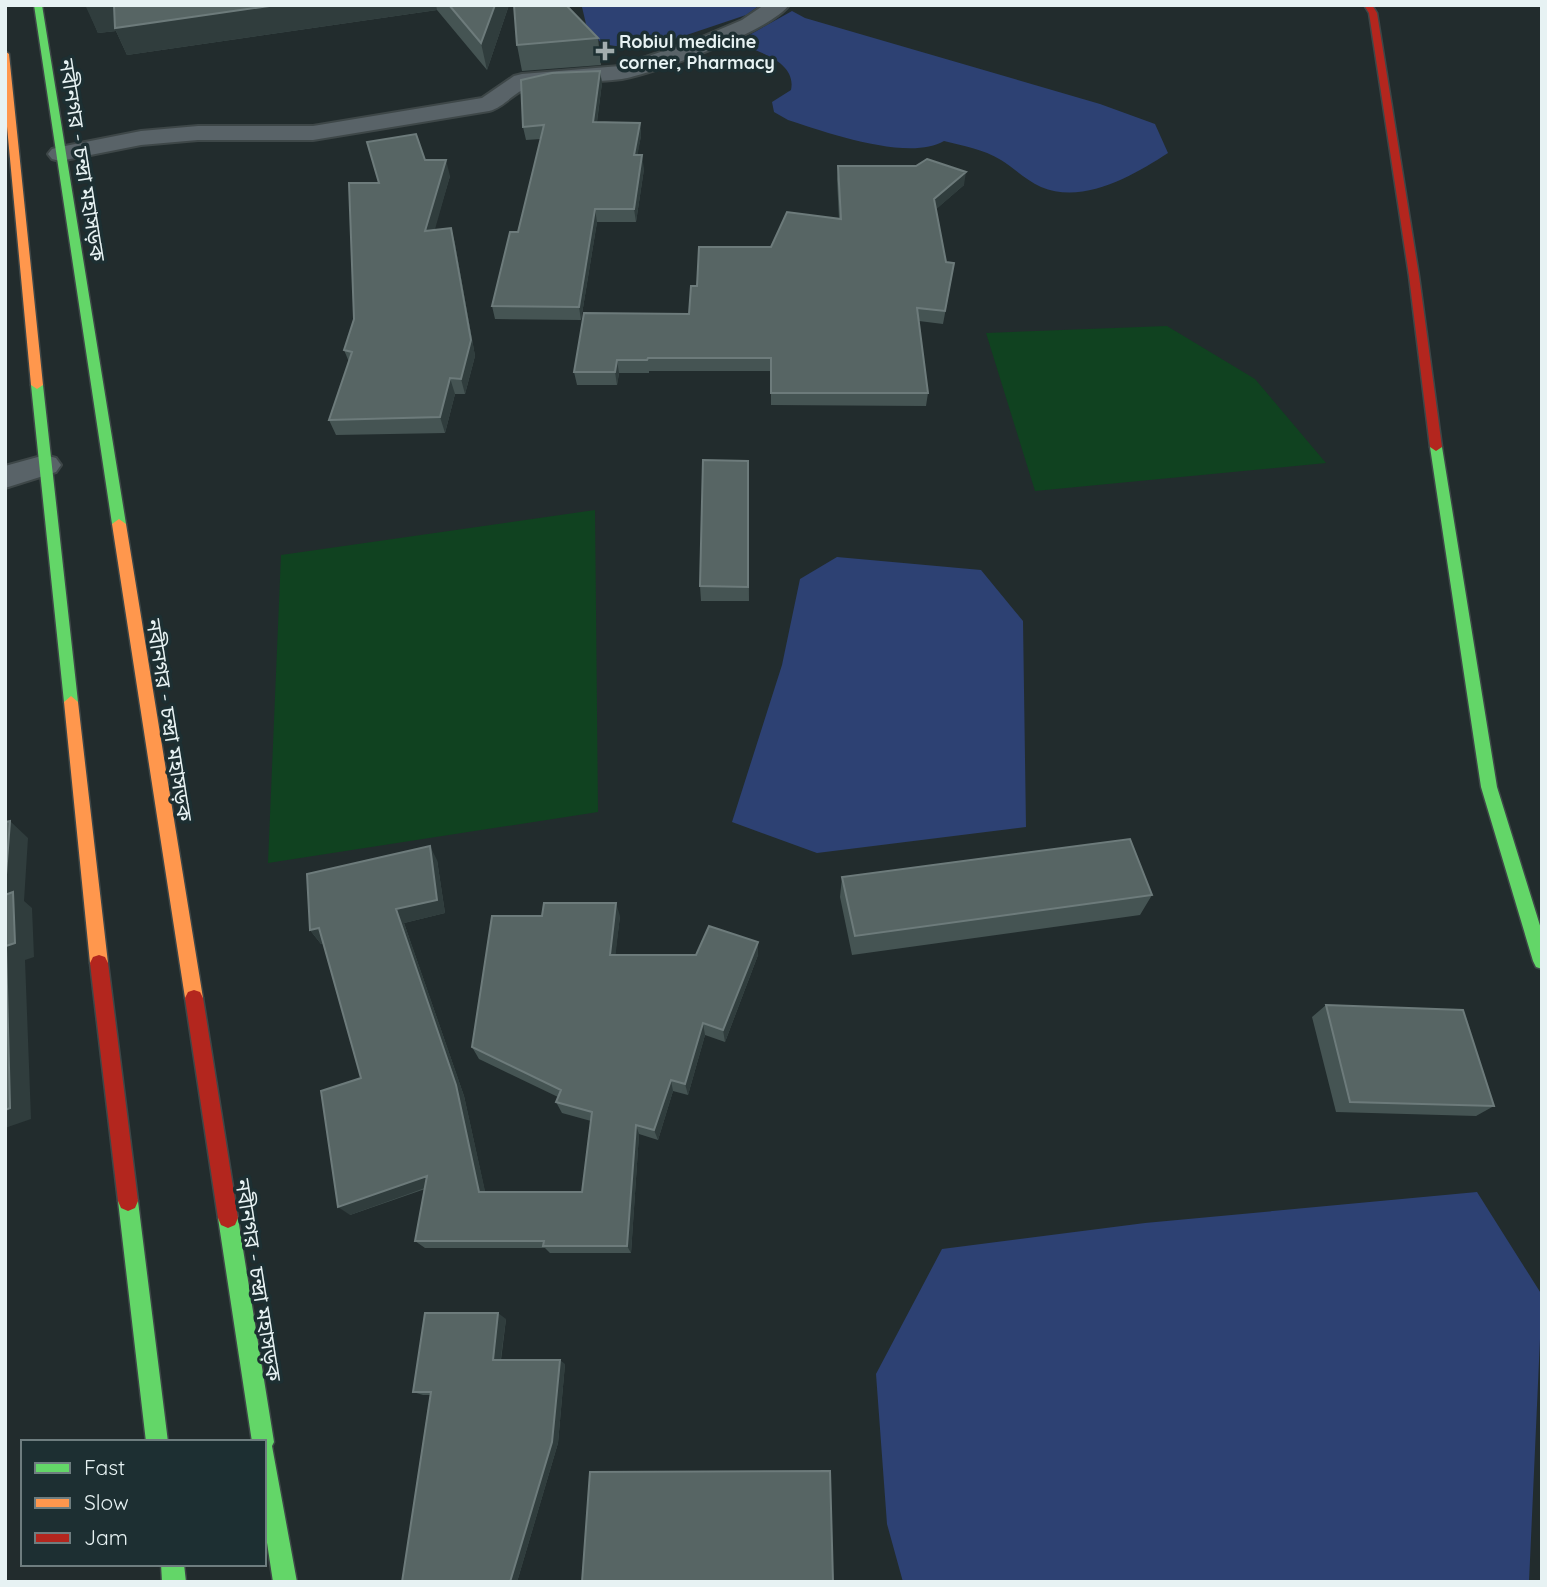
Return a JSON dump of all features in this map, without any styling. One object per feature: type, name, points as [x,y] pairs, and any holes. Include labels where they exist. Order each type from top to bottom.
[{"type":"main road","name":"নবীনগর - চন্দ্রা মহাসড়ক","points":[[38,5],[263,1440]]},
{"type":"main road","points":[[1368,5],[1373,13],[1414,276],[1443,508],[1489,787],[1542,961]]},
{"type":"main road","points":[[5,54],[45,465],[104,1007],[157,1440]]},
{"type":"main road","points":[[266,1464],[285,1582]]},
{"type":"street","points":[[60,154],[141,138],[198,133],[313,134],[489,104],[522,81],[623,72],[703,45],[749,24],[779,5]]},
{"type":"street","points":[[5,477],[45,465]]},
{"type":"green space","points":[[1167,326],[1255,379],[1326,463],[1035,491],[986,333]]},
{"type":"green space","points":[[595,510],[598,812],[268,863],[281,555]]},
{"type":"water","points":[[760,5],[746,15],[642,50],[602,44],[586,24],[582,7]]},
{"type":"water","points":[[792,11],[805,18],[1100,104],[1155,124],[1168,153],[1108,185],[1091,190],[1057,192],[1041,187],[994,156],[966,146],[944,141],[929,147],[889,147],[788,120],[774,112],[772,102],[791,90],[788,72],[774,59],[735,43]]},
{"type":"water","points":[[837,557],[981,570],[1023,621],[1026,827],[817,853],[732,822],[782,665],[800,579]]},
{"type":"water","points":[[1477,1192],[1542,1295],[1529,1582],[903,1582],[887,1524],[876,1374],[942,1249],[1145,1223]]},
{"type":"building","points":[[114,5],[276,5],[115,28]]},
{"type":"building","points":[[449,5],[495,5],[481,43]]},
{"type":"building","points":[[514,5],[566,5],[598,38],[517,45]]},
{"type":"building","points":[[600,71],[593,122],[640,123],[634,155],[642,155],[634,209],[595,209],[579,307],[492,306],[510,232],[518,232],[544,125],[523,127],[521,80],[552,73]]},
{"type":"building","points":[[416,134],[425,160],[446,160],[425,231],[451,228],[471,340],[461,379],[450,378],[440,417],[329,420],[352,352],[344,350],[354,319],[349,183],[379,183],[367,142]]},
{"type":"building","points":[[927,159],[966,172],[934,199],[946,262],[954,263],[945,311],[917,308],[928,393],[771,393],[771,358],[617,360],[615,372],[574,372],[584,313],[689,314],[691,286],[697,286],[699,247],[771,247],[787,212],[841,219],[838,166],[916,166]]},
{"type":"building","points":[[703,460],[748,461],[748,587],[700,586]]},
{"type":"building","points":[[10,821],[5,888],[5,822]]},
{"type":"building","points":[[1130,839],[1152,895],[855,936],[842,877]]},
{"type":"building","points":[[430,846],[437,900],[396,909],[456,1085],[479,1192],[582,1192],[592,1112],[556,1102],[561,1090],[472,1047],[492,916],[542,916],[544,903],[616,903],[610,955],[696,955],[709,926],[758,942],[723,1030],[703,1023],[685,1084],[671,1080],[654,1130],[636,1125],[627,1246],[543,1246],[544,1241],[415,1241],[427,1176],[338,1207],[321,1091],[361,1078],[319,928],[310,930],[307,874]]},
{"type":"building","points":[[13,892],[15,943],[6,946],[10,1108],[5,1110],[5,895]]},
{"type":"building","points":[[1326,1005],[1463,1010],[1494,1106],[1350,1102]]},
{"type":"building","points":[[425,1313],[498,1313],[493,1360],[560,1360],[552,1442],[510,1582],[402,1582],[431,1392],[413,1392]]},
{"type":"building","points":[[830,1471],[833,1582],[582,1582],[590,1472]]},
{"type":"traffic: fast","points":[[38,5],[119,524]]},
{"type":"traffic: fast","points":[[37,385],[71,702]]},
{"type":"traffic: fast","points":[[1436,447],[1489,787],[1542,961]]},
{"type":"traffic: fast","points":[[128,1201],[157,1440]]},
{"type":"traffic: fast","points":[[228,1218],[263,1440]]},
{"type":"traffic: fast","points":[[266,1464],[285,1582]]},
{"type":"traffic: fast","points":[[172,1566],[174,1582]]},
{"type":"traffic: slow","points":[[5,54],[37,385]]},
{"type":"traffic: slow","points":[[119,524],[194,998]]},
{"type":"traffic: slow","points":[[71,702],[99,963]]},
{"type":"traffic: jam","points":[[1368,5],[1373,13],[1414,276],[1436,447]]},
{"type":"traffic: jam","points":[[99,963],[128,1201]]},
{"type":"traffic: jam","points":[[194,998],[228,1218]]},
{"type":"place","name":"Robiul medicine corner, Pharmacy","points":[[605,51]]}]
